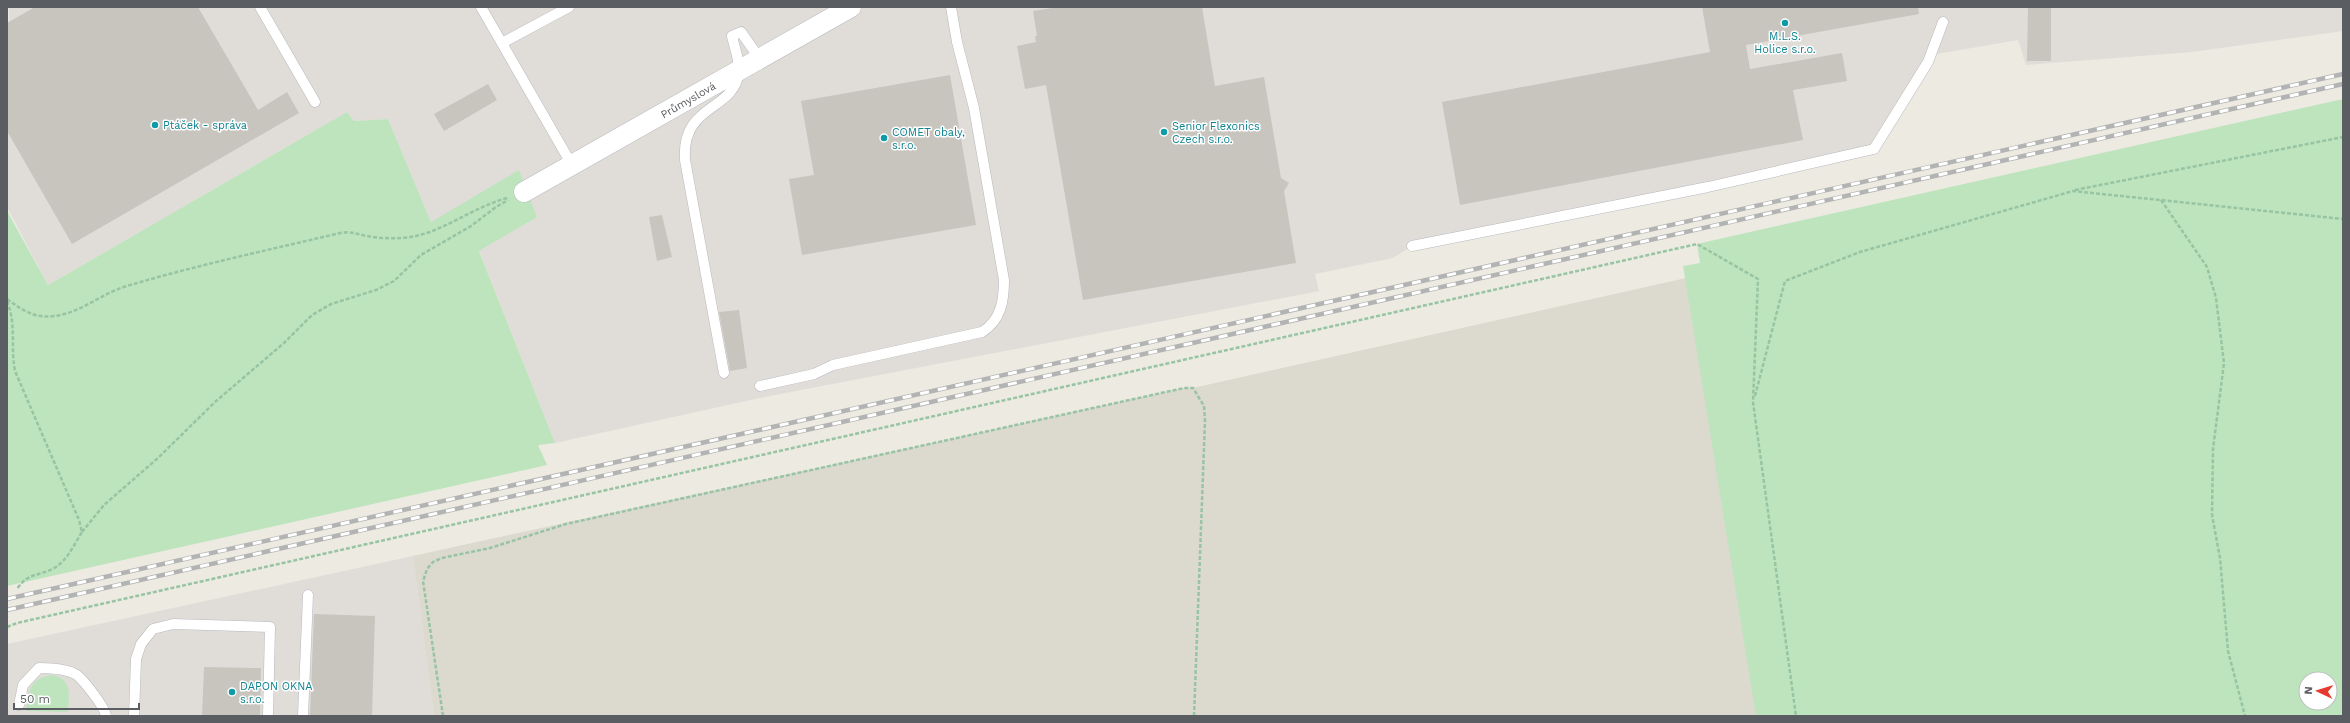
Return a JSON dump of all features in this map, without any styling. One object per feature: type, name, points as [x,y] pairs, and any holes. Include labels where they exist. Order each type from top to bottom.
[{"type":"street","name":"Průmyslová","points":[[524,192],[851,7]]},
{"type":"lane","points":[[260,7],[315,102]]},
{"type":"lane","points":[[481,7],[572,166]]},
{"type":"lane","points":[[502,43],[569,7]]},
{"type":"lane","points":[[760,386],[814,374],[833,365],[982,332],[996,320],[1003,298],[1004,280],[974,108],[957,42],[951,7]]},
{"type":"lane","points":[[1412,246],[1708,186],[1874,149],[1928,62],[1943,22]]},
{"type":"lane","points":[[724,373],[685,160],[685,145],[687,135],[697,118],[734,89],[739,70],[732,36],[741,32],[760,58]]},
{"type":"lane","points":[[303,716],[308,595]]},
{"type":"lane","points":[[134,716],[136,659],[141,644],[153,629],[173,624],[270,627],[268,716]]},
{"type":"lane","points":[[19,705],[23,685],[39,668],[53,668],[76,675],[92,693],[106,716]]},
{"type":"path","points":[[1753,402],[1785,281],[1860,252],[2073,191],[2343,137]]},
{"type":"path","points":[[2073,191],[2343,219]]},
{"type":"path","points":[[7,300],[36,316],[64,314],[130,285],[340,233],[351,231],[367,236],[390,238],[415,236],[435,230],[485,204],[524,192]]},
{"type":"path","points":[[17,589],[24,579],[51,570],[60,563],[82,532],[104,505],[312,315],[331,304],[376,290],[394,281],[421,255],[471,226],[496,206],[524,192]]},
{"type":"path","points":[[2162,200],[2206,267],[2216,298],[2224,363],[2213,449],[2212,515],[2220,558],[2228,651],[2245,716]]},
{"type":"path","points":[[7,627],[17,623],[1697,244],[1758,279],[1753,402],[1796,716]]},
{"type":"path","points":[[7,300],[12,315],[14,330],[12,358],[15,371],[80,520],[82,532]]},
{"type":"path","points":[[443,716],[423,581],[427,569],[434,562],[442,558],[490,548],[566,524],[1184,388],[1193,388],[1204,406],[1205,421],[1194,716]]},
{"type":"shaded area","points":[[9,7],[2343,7],[2343,31],[2192,52],[2026,65],[2018,40],[1937,54],[1874,149],[1412,246],[1393,258],[1315,274],[1319,291],[760,398],[555,443],[479,250],[537,217],[431,222],[388,119],[354,121],[347,112],[48,285],[7,207]]},
{"type":"shaded area","points":[[1695,276],[1766,716],[434,716],[413,556],[1184,388],[1193,388]]},
{"type":"shaded area","points":[[413,556],[434,716],[7,716],[7,644]]},
{"type":"green space","points":[[2343,99],[2343,716],[1756,716],[1683,266],[1700,263],[1697,244]]},
{"type":"green space","points":[[347,112],[354,121],[388,119],[431,222],[519,170],[537,217],[479,251],[555,443],[538,445],[547,465],[7,586],[7,211],[48,285]]},
{"type":"green space","points":[[52,675],[64,680],[67,684],[69,694],[68,712],[26,711],[29,692],[35,682],[39,679]]},
{"type":"building","name":"Ptáček - správa","points":[[35,7],[198,7],[258,110],[287,92],[299,113],[72,244],[7,131],[7,23]]},
{"type":"building","name":"Senior Flexonics Czech s.r.o.","points":[[1059,7],[1202,7],[1215,86],[1264,77],[1281,178],[1289,183],[1284,191],[1296,263],[1083,300],[1046,85],[1025,89],[1017,46],[1036,42],[1035,36],[1037,36],[1033,11]]},
{"type":"building","points":[[1702,7],[1918,7],[1919,14],[1746,45],[1750,69],[1842,53],[1847,81],[1793,90],[1803,140],[1460,205],[1442,102],[1710,52]]},
{"type":"building","points":[[2028,7],[2051,7],[2051,61],[2027,61]]},
{"type":"building","name":"COMET obaly, s.r.o.","points":[[950,75],[976,225],[802,255],[789,179],[814,175],[801,101]]},
{"type":"building","points":[[488,84],[497,100],[444,131],[434,114]]},
{"type":"building","points":[[662,215],[672,257],[657,261],[649,217]]},
{"type":"building","points":[[739,310],[747,368],[730,371],[719,312]]},
{"type":"building","points":[[314,614],[375,616],[372,716],[310,716]]},
{"type":"building","name":"DAPON OKNA s.r.o.","points":[[204,667],[261,668],[260,716],[202,716]]},
{"type":"railway","points":[[7,599],[2343,74]]},
{"type":"railway","points":[[7,610],[2343,84]]},
{"type":"place","name":"M.L.S. Holice s.r.o.","points":[[1785,23]]},
{"type":"place","name":"Ptáček - správa","points":[[155,125]]},
{"type":"place","name":"Senior Flexonics Czech s.r.o.","points":[[1164,132]]},
{"type":"place","name":"COMET obaly, s.r.o.","points":[[884,138]]},
{"type":"place","name":"DAPON OKNA s.r.o.","points":[[232,692]]}]
